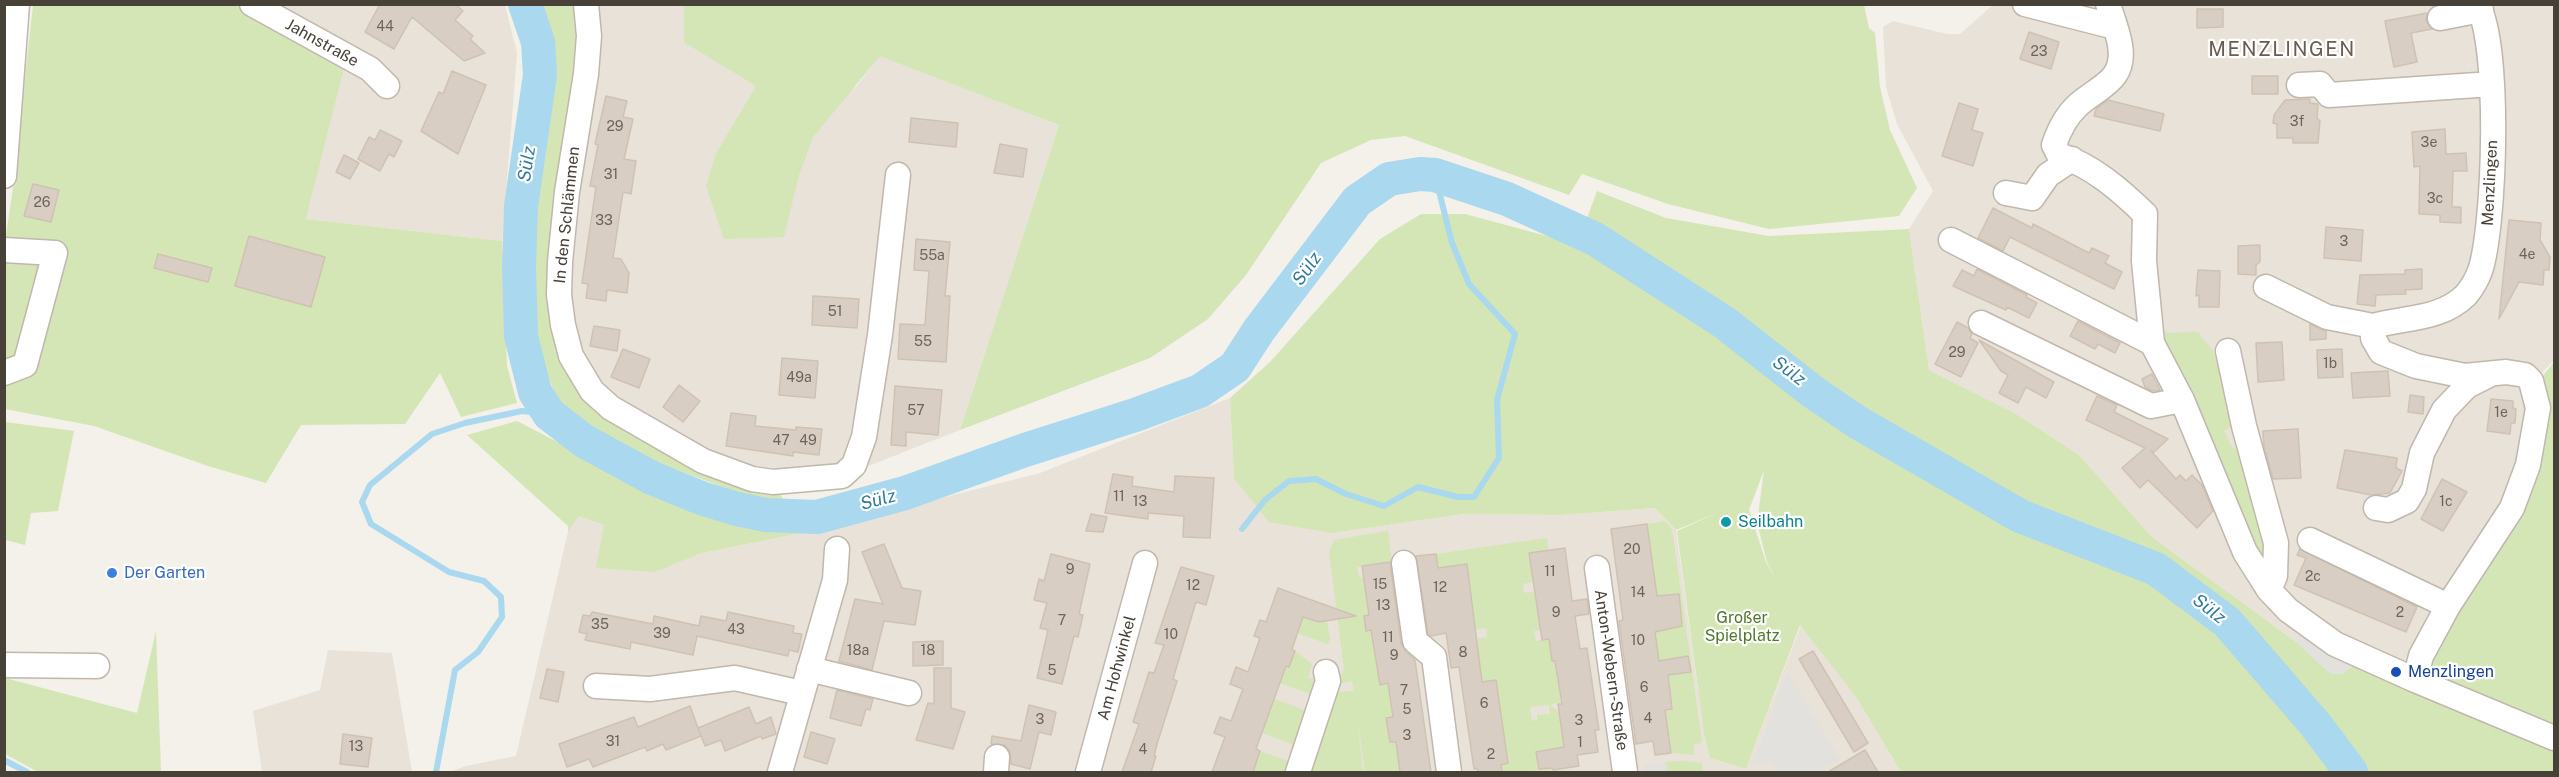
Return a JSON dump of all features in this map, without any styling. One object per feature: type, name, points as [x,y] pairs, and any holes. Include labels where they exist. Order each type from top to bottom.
[{"type":"street","points":[[4,176],[17,4]]},
{"type":"street","name":"Jahnstraße","points":[[252,4],[370,69],[387,86]]},
{"type":"street","name":"In den Schlämmen","points":[[586,4],[588,36],[586,74],[567,192],[560,262],[559,295],[563,325],[571,356],[592,391],[611,408],[703,461],[752,479],[773,482],[842,476],[854,465],[864,437],[880,335],[898,175]]},
{"type":"street","points":[[2025,4],[2112,16],[2120,52],[2115,76],[2106,87],[2077,106],[2068,115],[2059,129],[2054,145],[2059,155],[2072,159],[2117,188],[2145,214],[2144,261],[2152,343],[2182,400],[2246,552],[2269,590],[2299,620],[2335,644],[2554,738]]},
{"type":"street","points":[[2440,18],[2479,7]]},
{"type":"street","name":"Menzlingen","points":[[2373,327],[2391,321],[2436,314],[2454,305],[2468,293],[2480,273],[2485,250],[2493,141],[2492,84],[2487,29],[2479,7]]},
{"type":"street","points":[[2300,85],[2320,84],[2329,95],[2492,84]]},
{"type":"street","points":[[2007,193],[2032,198],[2048,175],[2072,159]]},
{"type":"street","points":[[1950,240],[2152,343]]},
{"type":"street","points":[[4,250],[55,253],[25,365],[4,373]]},
{"type":"street","points":[[2266,287],[2327,317],[2373,327],[2373,338],[2381,352],[2416,366],[2465,376],[2487,376],[2506,372],[2525,375],[2531,381],[2538,408],[2535,433],[2528,465],[2512,508],[2448,606],[2421,656],[2415,680]]},
{"type":"street","points":[[1981,323],[2151,406],[2182,400]]},
{"type":"street","points":[[2228,351],[2246,434],[2276,543],[2275,576],[2269,590]]},
{"type":"street","points":[[2376,508],[2388,510],[2407,501],[2414,489],[2422,453],[2444,410],[2467,387],[2487,376]]},
{"type":"street","points":[[2310,540],[2448,606]]},
{"type":"street","points":[[780,772],[808,669],[822,632],[835,580],[837,549]]},
{"type":"street","name":"Am Hohwinkel","points":[[1089,772],[1145,563]]},
{"type":"street","points":[[1404,564],[1415,641],[1434,657],[1449,772]]},
{"type":"street","name":"Anton-Webern-Straße","points":[[1597,568],[1625,772]]},
{"type":"street","points":[[4,665],[97,666]]},
{"type":"street","points":[[808,669],[909,693]]},
{"type":"street","points":[[1298,772],[1328,681],[1326,672]]},
{"type":"street","points":[[596,686],[650,689],[735,678],[801,693]]},
{"type":"shaded area","points":[[1994,4],[2552,5],[2554,14],[2554,360],[2533,382],[2536,408],[2507,501],[2402,681],[2358,661],[2331,674],[2299,644],[2152,537],[2079,455],[2018,415],[1929,370],[1909,229],[1933,191],[1897,124],[1886,87],[1883,27],[1893,21],[1947,34],[1960,34]]},
{"type":"shaded area","points":[[234,5],[505,5],[517,53],[502,241],[306,219],[345,65]]},
{"type":"shaded area","points":[[594,5],[684,5],[684,42],[856,87],[880,55],[1059,125],[960,430],[868,466],[784,475],[705,455],[614,401],[576,351],[568,266]]},
{"type":"shaded area","points":[[1230,398],[1234,478],[1332,533],[1464,514],[1561,515],[1655,508],[1676,530],[1704,734],[1710,758],[1746,769],[1801,625],[1856,697],[1901,772],[450,772],[466,766],[516,756],[568,532],[579,516],[604,525],[655,572],[702,553],[807,532],[1040,473]]},
{"type":"shaded area","points":[[2288,617],[2358,661],[2343,674],[2331,674],[2299,645]]},
{"type":"shaded area","points":[[328,650],[392,653],[412,772],[262,772],[253,711],[320,690]]},
{"type":"shaded area","points":[[1787,672],[1840,759],[1818,772],[1779,772],[1772,761],[1753,765]]},
{"type":"shaded area","points":[[1666,762],[1667,772],[1644,772],[1643,765]]},
{"type":"green space","points":[[684,4],[1864,5],[1869,28],[1875,33],[1880,87],[1890,130],[1917,188],[1899,216],[1769,229],[1668,204],[1582,174],[1569,195],[1405,136],[1371,140],[1321,163],[1246,275],[1208,319],[1150,358],[960,430],[1059,125],[880,56],[813,137],[799,175],[784,237],[724,239],[706,186],[716,154],[756,86],[684,42]]},
{"type":"green space","points":[[33,5],[234,5],[345,65],[306,219],[502,241],[507,366],[517,403],[461,417],[440,373],[405,424],[301,425],[266,483],[208,466],[94,426],[5,409],[5,242]]},
{"type":"green space","points":[[538,5],[575,5],[577,75],[550,260],[586,397],[779,492],[786,504],[742,494],[658,463],[604,437],[563,410],[540,360],[532,304],[535,215],[557,75],[548,29]]},
{"type":"green space","name":"Großer Spielplatz","points":[[1597,191],[1666,218],[1769,236],[1909,229],[1929,370],[2018,415],[2079,455],[2152,537],[2299,644],[2331,674],[2358,661],[2554,746],[2554,772],[1901,772],[1856,697],[1800,625],[1746,769],[1710,758],[1704,734],[1677,531],[1717,513],[1676,530],[1655,508],[1561,515],[1464,514],[1332,533],[1269,522],[1234,478],[1230,398],[1270,362],[1380,239],[1421,214],[1465,214],[1569,242],[1586,221]],"holes":[[[1764,470],[1757,523],[1767,562],[1776,580],[1766,562],[1749,510]]]},
{"type":"green space","points":[[2198,332],[2213,351],[2235,423],[2224,431],[2232,447],[2246,451],[2270,543],[2262,569],[2158,333]]},
{"type":"green space","points":[[2554,362],[2554,731],[2436,680],[2431,666],[2432,655],[2524,499],[2538,382]]},
{"type":"green space","points":[[517,421],[652,491],[726,521],[798,521],[807,532],[702,553],[655,572],[596,568],[604,525],[579,516],[568,532],[568,526],[467,435]]},
{"type":"green space","points":[[5,422],[74,431],[58,511],[31,513],[25,545],[5,540]]},
{"type":"green space","points":[[1665,521],[1671,528],[1673,536],[1702,743],[1694,744],[1694,755],[1672,753],[1665,710],[1672,708],[1670,692],[1663,693],[1652,617],[1647,524]]},
{"type":"green space","points":[[1388,531],[1392,562],[1357,567],[1359,577],[1364,577],[1369,615],[1364,616],[1366,631],[1371,630],[1374,649],[1378,650],[1381,685],[1388,683],[1393,717],[1386,718],[1390,742],[1396,742],[1400,772],[1365,772],[1357,716],[1363,772],[1307,772],[1333,692],[1354,691],[1352,681],[1338,684],[1344,669],[1329,552],[1334,540]]},
{"type":"green space","points":[[1547,538],[1548,550],[1529,553],[1533,582],[1523,584],[1524,593],[1556,588],[1536,600],[1540,630],[1534,631],[1536,641],[1552,638],[1552,661],[1555,661],[1561,702],[1550,705],[1559,712],[1564,751],[1551,753],[1553,770],[1502,772],[1501,765],[1507,763],[1496,680],[1481,682],[1476,639],[1487,637],[1486,628],[1448,633],[1446,619],[1474,615],[1467,564],[1438,568],[1436,554]],"holes":[[[1549,705],[1550,714],[1537,715],[1537,720],[1532,721],[1530,707]]]},
{"type":"green space","points":[[1311,616],[1327,621],[1330,639],[1328,644],[1297,633],[1303,617],[1310,619]]},
{"type":"green space","points":[[156,631],[161,772],[38,772],[5,754],[5,678],[137,713]]},
{"type":"green space","points":[[1295,651],[1312,664],[1308,678],[1321,682],[1316,696],[1280,683]]},
{"type":"green space","points":[[1275,699],[1309,712],[1297,746],[1262,733]]},
{"type":"green space","points":[[1260,751],[1293,763],[1290,772],[1253,772]]},
{"type":"green space","points":[[1666,762],[1702,763],[1703,772],[1667,772]]},
{"type":"building","points":[[380,4],[455,4],[463,11],[455,20],[473,36],[470,39],[485,53],[464,61],[412,17],[394,49],[365,32]]},
{"type":"building","points":[[2197,9],[2223,9],[2223,27],[2197,28]]},
{"type":"building","points":[[2427,13],[2426,21],[2432,29],[2411,33],[2417,62],[2394,67],[2385,21]]},
{"type":"building","points":[[2029,32],[2059,42],[2051,69],[2020,59]]},
{"type":"building","points":[[452,71],[486,85],[458,154],[421,131],[439,92],[443,94]]},
{"type":"building","points":[[2252,76],[2278,76],[2278,94],[2252,94]]},
{"type":"building","points":[[606,96],[627,101],[623,117],[633,119],[624,159],[636,161],[631,194],[623,192],[613,258],[621,259],[629,273],[627,293],[607,290],[606,301],[586,298],[588,284],[582,283],[596,187],[590,186],[598,145],[595,144]]},
{"type":"building","points":[[2310,99],[2310,103],[2318,104],[2317,118],[2320,121],[2318,143],[2293,143],[2293,138],[2277,138],[2277,124],[2273,123],[2274,115],[2285,100]]},
{"type":"building","points":[[2108,100],[2164,114],[2160,131],[2094,116],[2096,109]]},
{"type":"building","points":[[1959,103],[1978,109],[1972,130],[1983,133],[1973,166],[1942,156]]},
{"type":"building","points":[[911,118],[958,123],[956,147],[909,142]]},
{"type":"building","points":[[2445,129],[2446,154],[2466,153],[2467,171],[2453,171],[2452,207],[2461,207],[2461,223],[2440,222],[2440,215],[2419,214],[2420,166],[2414,167],[2412,132]]},
{"type":"building","points":[[380,130],[402,141],[394,157],[389,154],[380,171],[358,159],[369,137],[375,140]]},
{"type":"building","points":[[1000,144],[1027,149],[1023,177],[994,173]]},
{"type":"building","points":[[344,155],[359,163],[350,179],[336,172]]},
{"type":"building","points":[[33,184],[59,190],[51,222],[24,216]]},
{"type":"building","points":[[1993,208],[2032,228],[2033,224],[2089,253],[2092,248],[2109,256],[2105,263],[2122,272],[2114,289],[2010,237],[2003,251],[1978,238]]},
{"type":"building","points":[[2509,220],[2541,223],[2540,240],[2550,257],[2549,270],[2544,270],[2543,285],[2519,282],[2499,319]]},
{"type":"building","points":[[2326,227],[2363,230],[2361,261],[2324,258]]},
{"type":"building","points":[[249,236],[325,257],[311,307],[235,286]]},
{"type":"building","points":[[916,239],[950,242],[945,296],[950,296],[946,362],[898,359],[900,324],[925,325],[929,271],[914,270]]},
{"type":"building","points":[[2260,245],[2260,262],[2256,265],[2256,275],[2238,274],[2238,246]]},
{"type":"building","points":[[158,254],[212,268],[208,282],[154,268]]},
{"type":"building","points":[[1977,269],[2027,295],[2026,297],[2037,303],[2029,318],[1953,286],[1962,270],[1974,276]]},
{"type":"building","points":[[2422,269],[2422,289],[2405,290],[2406,294],[2376,295],[2375,306],[2357,304],[2360,275],[2405,274],[2405,270]]},
{"type":"building","points":[[2198,270],[2220,271],[2219,307],[2199,307],[2199,295],[2196,296]]},
{"type":"building","points":[[813,296],[859,299],[857,328],[812,325]]},
{"type":"building","points":[[2078,321],[2120,343],[2115,353],[2098,344],[2095,349],[2070,336]]},
{"type":"building","points":[[1957,322],[1968,328],[1972,334],[1970,338],[1978,343],[1961,377],[1935,364]]},
{"type":"building","points":[[2310,324],[2326,331],[2326,339],[2310,340]]},
{"type":"building","points":[[594,326],[620,330],[617,351],[590,346]]},
{"type":"building","points":[[1979,340],[2054,382],[2046,398],[2026,387],[2018,403],[1999,393],[2008,375],[2001,371]]},
{"type":"building","points":[[2282,342],[2284,380],[2258,382],[2256,343]]},
{"type":"building","points":[[623,349],[650,359],[639,388],[611,377]]},
{"type":"building","points":[[2342,349],[2343,377],[2318,378],[2317,350]]},
{"type":"building","points":[[782,358],[818,361],[815,398],[779,395]]},
{"type":"building","points":[[2388,371],[2390,396],[2353,398],[2351,373]]},
{"type":"building","points":[[2152,374],[2160,390],[2153,391],[2145,387],[2142,379]]},
{"type":"building","points":[[679,385],[700,401],[683,422],[663,407]]},
{"type":"building","points":[[895,386],[942,390],[938,435],[906,432],[906,446],[891,445]]},
{"type":"building","points":[[2410,395],[2424,397],[2423,414],[2408,412]]},
{"type":"building","points":[[2097,396],[2117,405],[2114,412],[2168,439],[2154,452],[2151,451],[2176,479],[2180,475],[2186,481],[2192,475],[2202,485],[2213,511],[2197,528],[2148,480],[2140,488],[2122,468],[2145,448],[2086,420]]},
{"type":"building","points":[[2491,399],[2513,401],[2513,408],[2516,409],[2515,423],[2511,423],[2510,434],[2487,431]]},
{"type":"building","points":[[731,413],[756,416],[755,426],[796,430],[796,427],[822,429],[819,455],[793,452],[793,456],[726,446]]},
{"type":"building","points":[[2298,429],[2301,478],[2273,479],[2264,447],[2263,431]]},
{"type":"building","points":[[2345,450],[2397,458],[2396,468],[2402,471],[2390,493],[2371,495],[2337,488]]},
{"type":"building","points":[[1113,474],[1133,477],[1132,486],[1174,492],[1175,476],[1214,478],[1210,538],[1183,537],[1184,516],[1148,513],[1148,519],[1105,513]]},
{"type":"building","points":[[2442,479],[2467,492],[2443,531],[2421,519]]},
{"type":"building","points":[[1091,514],[1107,517],[1103,532],[1086,531]]},
{"type":"building","points":[[1647,524],[1657,596],[1679,594],[1682,626],[1655,632],[1659,661],[1688,656],[1691,672],[1668,675],[1672,709],[1665,710],[1671,753],[1655,755],[1653,741],[1636,744],[1619,621],[1623,620],[1611,529]]},
{"type":"building","points":[[884,544],[902,588],[921,591],[915,625],[884,621],[872,670],[839,661],[855,599],[883,604],[862,552]]},
{"type":"building","points":[[1565,548],[1572,601],[1587,599],[1589,614],[1575,616],[1580,649],[1587,648],[1599,730],[1595,730],[1598,752],[1577,755],[1579,766],[1553,770],[1553,768],[1539,769],[1536,752],[1564,747],[1558,704],[1562,704],[1555,661],[1552,661],[1549,639],[1542,640],[1529,553]]},
{"type":"building","points":[[2300,549],[2417,607],[2406,632],[2294,585],[2306,558],[2297,555]]},
{"type":"building","points":[[1051,554],[1090,564],[1079,614],[1083,615],[1078,637],[1074,636],[1062,684],[1037,678],[1048,630],[1040,628],[1047,603],[1034,600],[1039,579],[1044,581]]},
{"type":"building","points":[[1436,554],[1438,568],[1467,564],[1482,682],[1496,680],[1508,763],[1501,765],[1502,772],[1478,772],[1477,768],[1474,769],[1459,667],[1451,668],[1446,633],[1431,636],[1428,634],[1416,556]]},
{"type":"building","points":[[1390,562],[1401,643],[1406,652],[1415,660],[1431,772],[1400,772],[1396,742],[1390,742],[1386,718],[1393,717],[1388,683],[1380,685],[1371,630],[1366,631],[1364,616],[1369,615],[1362,566]]},
{"type":"building","points":[[1181,567],[1214,576],[1206,605],[1196,602],[1173,679],[1177,681],[1157,744],[1151,772],[1122,772],[1139,724],[1133,722],[1149,672],[1154,673],[1164,645],[1155,643]]},
{"type":"building","points":[[1278,588],[1356,616],[1319,622],[1303,617],[1292,649],[1295,651],[1289,667],[1286,666],[1256,749],[1260,751],[1253,772],[1212,772],[1225,737],[1214,733],[1220,717],[1231,721],[1243,689],[1230,684],[1236,667],[1248,672],[1260,638],[1254,636],[1260,620],[1266,622]]},
{"type":"building","points":[[592,612],[653,624],[654,616],[699,626],[701,616],[726,621],[728,612],[794,626],[793,633],[802,634],[798,652],[789,650],[788,656],[697,636],[693,655],[631,642],[630,649],[585,640],[587,634],[579,632],[583,615],[590,616]]},
{"type":"building","points":[[943,641],[943,665],[913,666],[913,642]]},
{"type":"building","points":[[1813,651],[1868,743],[1854,752],[1799,659]]},
{"type":"building","points":[[934,668],[951,668],[951,708],[965,712],[953,749],[916,740],[928,703],[934,704]]},
{"type":"building","points":[[547,669],[564,672],[558,702],[540,698]]},
{"type":"building","points":[[837,690],[873,699],[870,710],[866,709],[861,726],[830,718]]},
{"type":"building","points":[[1029,705],[1056,712],[1051,735],[1039,732],[1030,769],[1011,764],[1010,751],[1004,745],[991,744],[992,736],[1021,741]]},
{"type":"building","points":[[690,706],[701,736],[666,750],[663,744],[647,751],[645,747],[593,767],[589,759],[567,767],[559,744],[634,717],[638,727]]},
{"type":"building","points":[[749,707],[756,724],[771,717],[776,734],[762,739],[761,736],[725,751],[721,740],[705,746],[698,728]]},
{"type":"building","points":[[811,732],[835,739],[827,764],[804,757]]},
{"type":"building","points":[[343,734],[372,738],[368,767],[340,764]]},
{"type":"building","points":[[1865,750],[1878,772],[1828,772]]},
{"type":"waterway","name":"Sülz","points":[[525,4],[538,42],[540,75],[521,206],[519,267],[521,336],[535,392],[549,414],[584,441],[652,478],[701,498],[737,509],[766,515],[817,517],[905,493],[1200,391],[1235,367],[1259,330],[1357,201],[1389,179],[1420,174],[1435,175],[1507,199],[1595,239],[1725,323],[1813,392],[1857,422],[2020,516],[2156,569],[2227,622],[2315,724],[2351,772]]},
{"type":"waterway","points":[[1242,529],[1265,500],[1289,481],[1316,479],[1346,494],[1384,506],[1418,487],[1458,497],[1474,497],[1499,458],[1497,400],[1515,334],[1469,284],[1452,243],[1435,175]]},
{"type":"waterway","points":[[436,772],[455,670],[478,652],[502,617],[501,597],[484,581],[449,572],[371,524],[362,502],[370,485],[432,434],[465,423],[522,411],[549,414]]},
{"type":"waterway","points":[[4,760],[27,772]]},
{"type":"place","name":"Seilbahn","points":[[1726,522]]},
{"type":"place","name":"Der Garten","points":[[112,573]]},
{"type":"place","name":"Menzlingen","points":[[2396,672]]},
{"type":"district","name":"MENZLINGEN","points":[[2282,50]]}]
